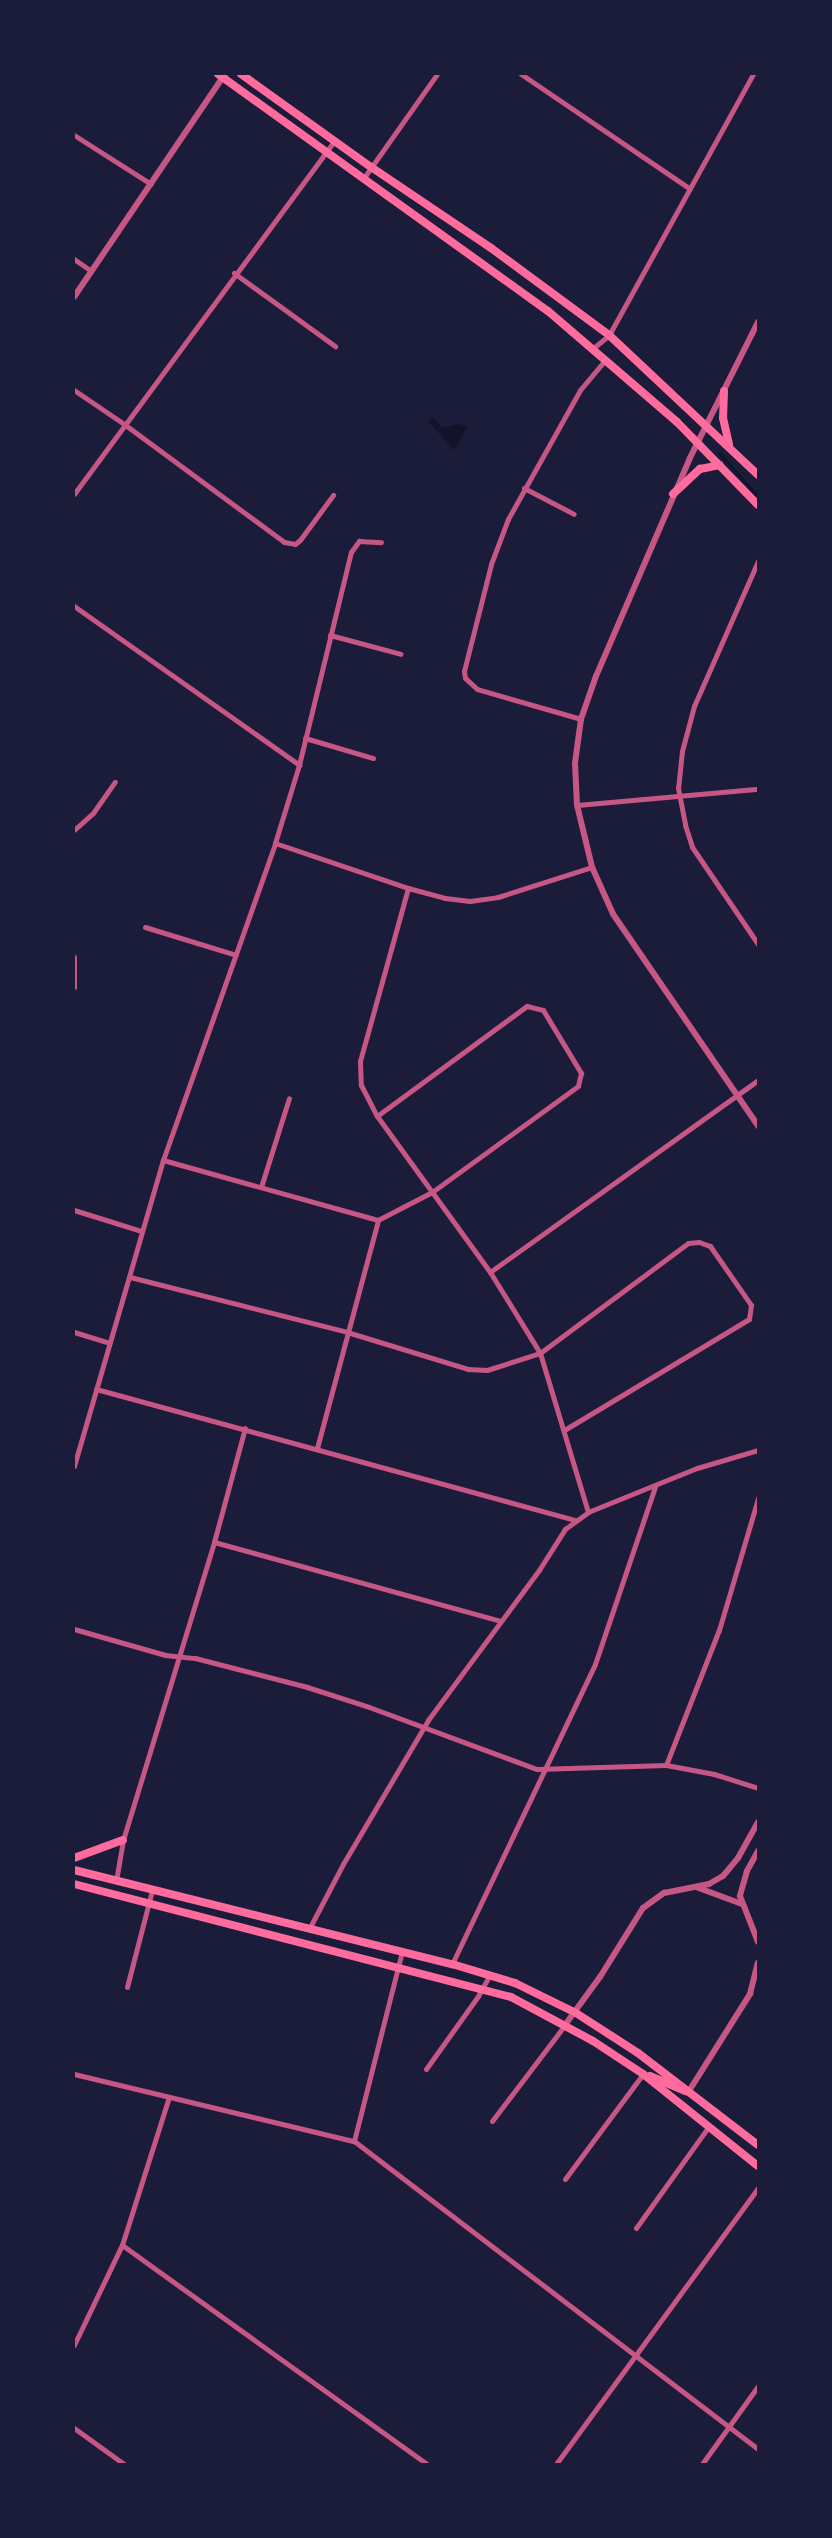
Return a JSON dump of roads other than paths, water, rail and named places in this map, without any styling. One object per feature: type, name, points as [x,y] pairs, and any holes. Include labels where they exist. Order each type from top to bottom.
[{"type":"main road","points":[[241,74],[371,167],[491,248],[609,335],[759,476]]},
{"type":"main road","points":[[222,75],[325,152],[548,311],[697,442],[759,505]]},
{"type":"main road","points":[[724,391],[723,418],[729,446]]},
{"type":"main road","points":[[674,494],[700,470],[720,465]]},
{"type":"main road","points":[[74,1858],[123,1840]]},
{"type":"main road","points":[[74,1870],[490,1974],[576,2013],[638,2053],[759,2145]]},
{"type":"main road","points":[[74,1884],[483,1989],[530,2006],[643,2074],[759,2166]]},
{"type":"main road","points":[[643,2074],[689,2091]]},
{"type":"street","points":[[363,179],[438,74]]},
{"type":"street","points":[[521,74],[690,189]]},
{"type":"street","points":[[592,349],[609,335],[753,74]]},
{"type":"street","points":[[74,297],[222,75]]},
{"type":"street","points":[[74,135],[151,184]]},
{"type":"street","points":[[74,494],[234,273],[334,141]]},
{"type":"street","points":[[74,259],[91,271]]},
{"type":"street","points":[[234,273],[335,346]]},
{"type":"street","points":[[759,322],[697,442],[596,676],[581,719],[575,763],[577,805],[592,867],[621,928],[759,1126]]},
{"type":"street","points":[[581,719],[477,689],[465,678],[464,671],[491,564],[508,519],[580,390],[605,360]]},
{"type":"street","points":[[74,390],[284,542],[295,544],[300,540],[333,495]]},
{"type":"street","points":[[524,488],[574,514]]},
{"type":"street","points":[[74,1466],[75,1455],[130,1277],[141,1231],[163,1160],[275,843],[299,765],[351,552],[359,541],[381,542]]},
{"type":"street","points":[[759,561],[694,706],[682,751],[678,798],[693,847],[759,944]]},
{"type":"street","points":[[74,606],[299,765]]},
{"type":"street","points":[[330,635],[401,654]]},
{"type":"street","points":[[305,738],[374,758]]},
{"type":"street","points":[[74,830],[93,813],[115,782]]},
{"type":"street","points":[[577,805],[678,798],[759,789]]},
{"type":"street","points":[[275,843],[408,888],[445,898],[470,901],[498,897],[592,867]]},
{"type":"street","points":[[408,888],[360,1061],[361,1085],[377,1116],[490,1272],[540,1353],[588,1512]]},
{"type":"street","points":[[146,927],[236,955]]},
{"type":"street","points":[[74,957],[74,987]]},
{"type":"street","points":[[163,1160],[378,1220],[432,1192],[581,1082],[579,1068],[543,1010],[532,1006],[523,1008],[377,1116]]},
{"type":"street","points":[[490,1272],[759,1080]]},
{"type":"street","points":[[261,1188],[289,1098]]},
{"type":"street","points":[[74,1210],[141,1231]]},
{"type":"street","points":[[317,1448],[378,1220]]},
{"type":"street","points":[[130,1277],[347,1332],[477,1371],[494,1369],[540,1353],[693,1242],[710,1246],[751,1305],[752,1315],[745,1323],[564,1430]]},
{"type":"street","points":[[74,1332],[109,1343]]},
{"type":"street","points":[[96,1389],[574,1520]]},
{"type":"street","points":[[116,1881],[123,1840],[214,1542],[245,1428]]},
{"type":"street","points":[[309,1929],[343,1864],[423,1728],[565,1529],[574,1520],[588,1512],[655,1487],[697,1468],[759,1450]]},
{"type":"street","points":[[452,1964],[604,1642],[655,1487]]},
{"type":"street","points":[[666,1765],[719,1630],[759,1498]]},
{"type":"street","points":[[214,1542],[500,1622]]},
{"type":"street","points":[[74,1629],[165,1655],[178,1656],[307,1688],[545,1770],[666,1765],[714,1774],[759,1788]]},
{"type":"street","points":[[492,2121],[576,2013],[643,1908],[664,1893],[709,1884],[723,1876],[738,1858],[759,1822]]},
{"type":"street","points":[[759,1851],[742,1883],[742,1904],[759,1942]]},
{"type":"street","points":[[696,1887],[742,1904]]},
{"type":"street","points":[[127,1987],[152,1890]]},
{"type":"street","points":[[354,2141],[402,1952]]},
{"type":"street","points":[[689,2091],[750,1994],[759,1963]]},
{"type":"street","points":[[426,2069],[483,1989],[490,1974]]},
{"type":"street","points":[[74,2074],[354,2141],[759,2449]]},
{"type":"street","points":[[565,2179],[643,2074]]},
{"type":"street","points":[[74,2345],[122,2246],[169,2097]]},
{"type":"street","points":[[636,2228],[709,2126]]},
{"type":"street","points":[[556,2464],[635,2353],[759,2188]]},
{"type":"street","points":[[122,2246],[427,2464]]},
{"type":"street","points":[[702,2464],[759,2386]]},
{"type":"street","points":[[74,2428],[124,2464]]},
{"type":"waterway","points":[[719,453],[758,497]]}]
